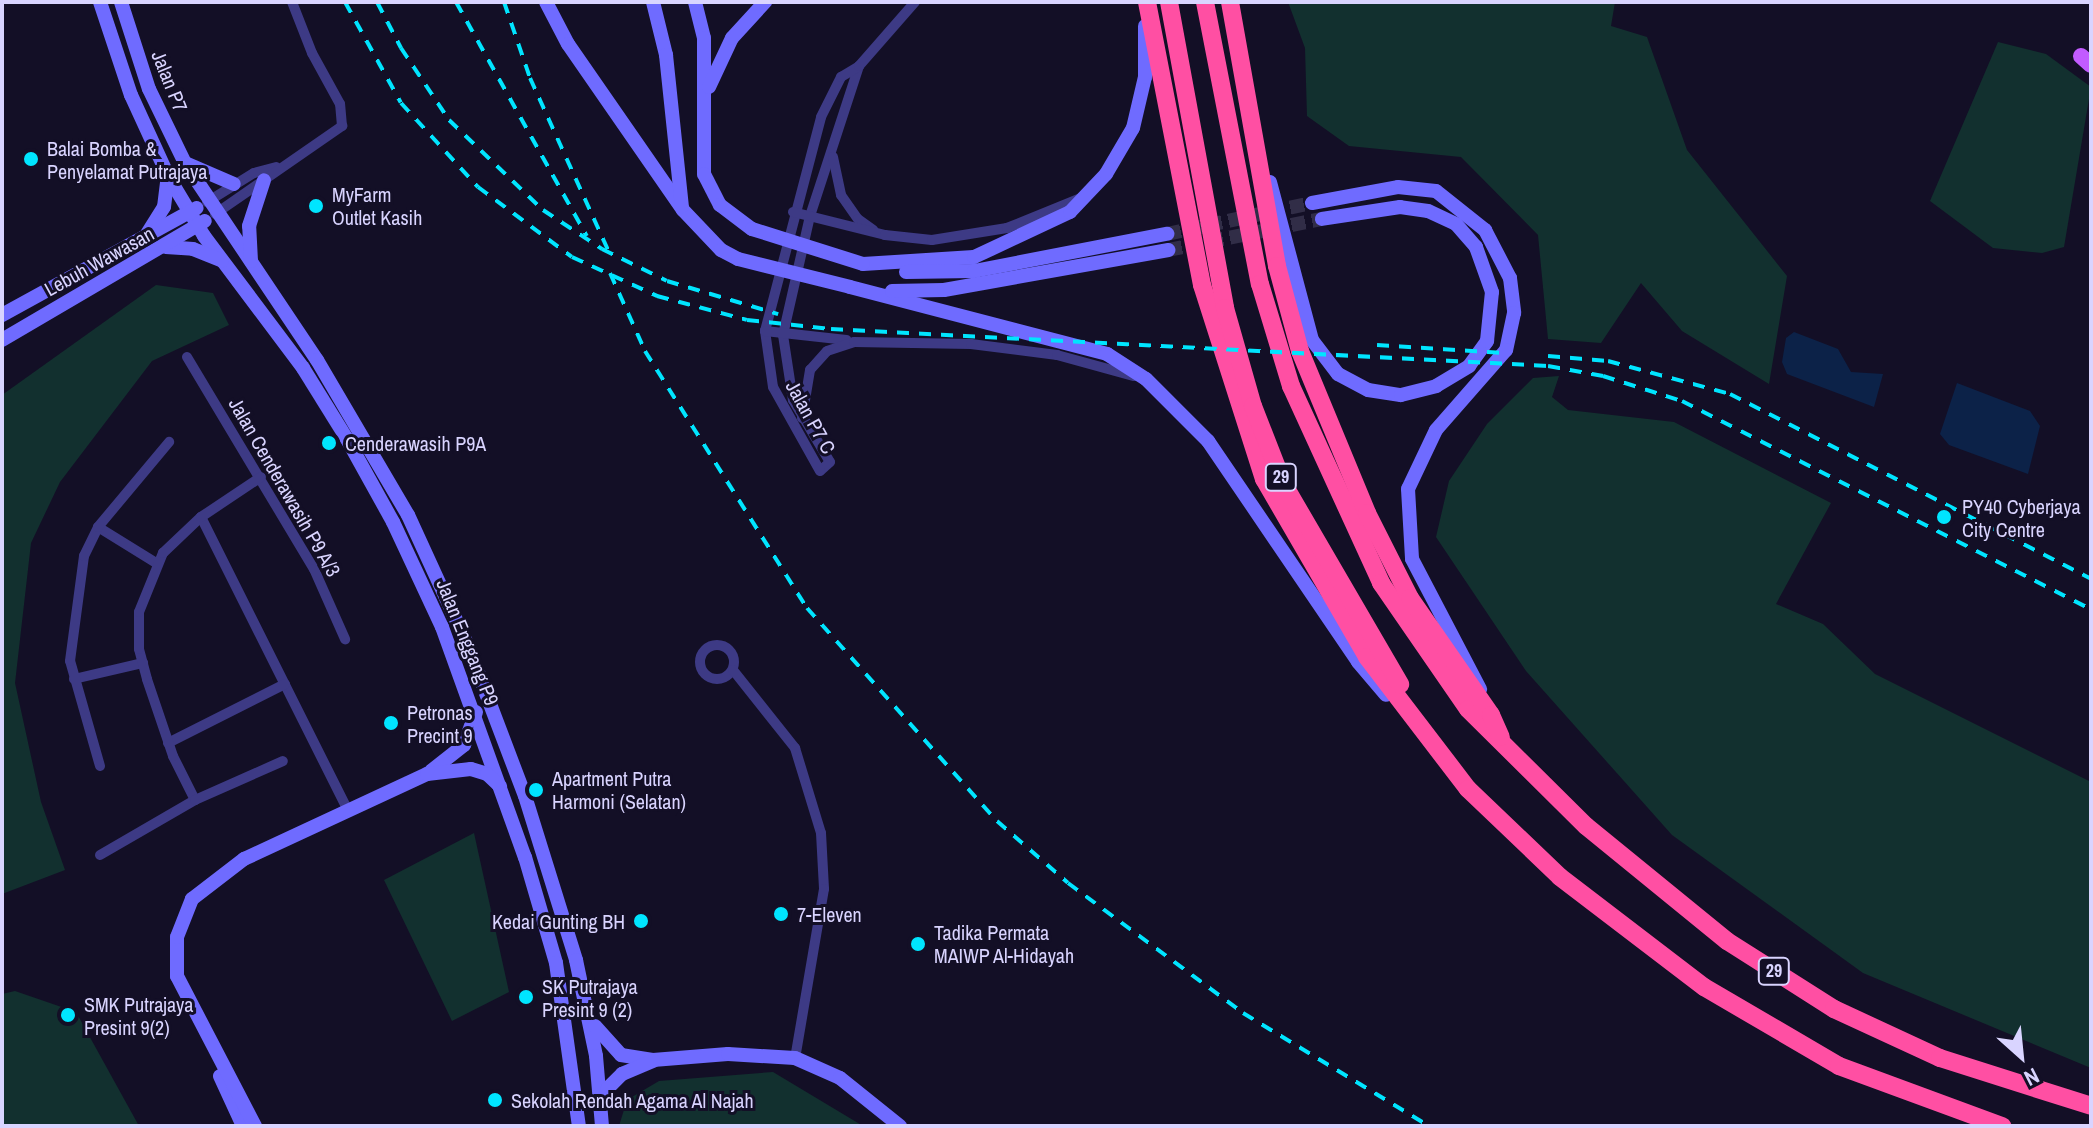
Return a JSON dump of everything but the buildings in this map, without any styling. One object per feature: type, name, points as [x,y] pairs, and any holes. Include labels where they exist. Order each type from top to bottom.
[{"type":"highway","points":[[1144,2],[1202,285],[1264,479],[1367,657],[1468,789],[1560,877]]},
{"type":"highway","name":"29","points":[[1169,2],[1225,308],[1253,406],[1283,483],[1399,683],[1502,816],[1560,877],[1704,987],[1839,1066],[2002,1126]]},
{"type":"highway","name":"29","points":[[1205,2],[1260,284],[1303,415],[1358,540],[1404,621],[1507,752],[1586,826],[1727,941],[1834,1009],[1940,1058],[2091,1106]]},
{"type":"highway","points":[[1230,2],[1277,266],[1300,351],[1328,420],[1410,598],[1491,715],[1507,752]]},
{"type":"street","name":"Jalan P7","points":[[100,2],[131,95],[168,176],[194,219]]},
{"type":"street","name":"Jalan P7","points":[[121,2],[149,89],[185,163],[211,208],[252,266]]},
{"type":"street","points":[[211,208],[234,184],[278,166],[342,126],[340,104],[312,53],[292,2]]},
{"type":"street","points":[[546,2],[568,44],[683,210],[721,250],[738,259],[1107,354],[1146,379],[1208,441],[1358,662],[1468,789]]},
{"type":"street","points":[[653,2],[666,55],[683,210]]},
{"type":"street","points":[[695,2],[704,38],[702,154],[710,189],[736,221],[752,229],[863,264],[954,273],[1167,234]]},
{"type":"street","points":[[703,124],[707,93],[721,56],[765,2]]},
{"type":"street","name":"Jalan P7 C","points":[[859,66],[810,216],[783,335],[788,382],[802,418],[830,462],[823,471],[790,424],[766,364],[765,331],[793,212],[821,117],[841,77],[859,66],[915,2]]},
{"type":"street","points":[[863,264],[974,257],[1050,225],[1090,194],[1133,128],[1140,104],[1145,77],[1144,2]]},
{"type":"street","points":[[1254,124],[1312,340],[1324,361],[1368,390],[1401,395],[1445,383],[1469,366],[1487,341],[1492,292],[1476,247],[1456,224],[1428,211],[1400,207],[1322,219]]},
{"type":"street","points":[[834,143],[833,167],[849,209],[885,235]]},
{"type":"street","points":[[185,163],[234,184]]},
{"type":"street","points":[[211,208],[264,180],[278,166]]},
{"type":"street","points":[[145,236],[162,211],[168,176]]},
{"type":"street","points":[[252,266],[249,226],[264,180]]},
{"type":"street","points":[[1312,203],[1398,187],[1436,191],[1485,230],[1510,278],[1514,313],[1506,350],[1422,451],[1408,489],[1407,511],[1419,578],[1472,670],[1491,715]]},
{"type":"street","points":[[793,212],[885,235],[932,240],[978,235],[1090,194]]},
{"type":"street","name":"Lebuh Wawasan","points":[[2,340],[166,247],[194,219],[211,208]]},
{"type":"street","name":"Lebuh Wawasan","points":[[2,315],[145,236],[194,219]]},
{"type":"street","name":"Jalan Enggang P9","points":[[194,219],[303,368],[393,522],[476,712],[556,963],[579,1126]]},
{"type":"street","points":[[166,247],[193,249],[223,261]]},
{"type":"street","points":[[850,287],[944,290],[1168,250]]},
{"type":"street","name":"Jalan Enggang P9","points":[[252,266],[408,515],[468,646],[525,796],[588,1015],[602,1119]]},
{"type":"street","points":[[765,331],[869,341],[971,344],[1057,355],[1146,379]]},
{"type":"street","points":[[790,424],[802,418],[805,383],[819,359],[839,345],[869,341]]},
{"type":"street","name":"Jalan Cenderawasih P9 A/3","points":[[187,357],[314,569],[345,639]]},
{"type":"street","points":[[100,766],[70,661],[74,607],[84,556],[98,527],[169,442]]},
{"type":"street","points":[[195,800],[168,743],[143,663],[139,612],[156,563],[201,517],[261,477]]},
{"type":"street","points":[[201,517],[348,810]]},
{"type":"street","points":[[98,527],[156,563]]},
{"type":"street","points":[[74,679],[143,663]]},
{"type":"street","points":[[733,670],[795,748],[821,833],[824,889],[795,1058]]},
{"type":"street","points":[[168,743],[285,684]]},
{"type":"street","points":[[243,1126],[176,968],[180,924],[192,899],[229,867],[427,774],[464,745],[476,712]]},
{"type":"street","points":[[100,855],[195,800],[283,761]]},
{"type":"street","points":[[427,774],[471,769],[498,782],[503,794]]},
{"type":"street","points":[[588,1015],[604,1041],[621,1055],[653,1060],[728,1054],[795,1058],[852,1085],[900,1126]]},
{"type":"street","points":[[197,1017],[255,1126]]},
{"type":"street","points":[[602,1119],[608,1088],[622,1074],[653,1060]]},
{"type":"green space","points":[[1288,2],[1615,2],[1611,26],[1647,37],[1687,150],[1787,276],[1769,384],[1682,331],[1641,283],[1601,343],[1548,339],[1538,235],[1461,157],[1349,146],[1307,116],[1305,48]]},
{"type":"green space","points":[[1998,42],[2046,54],[2091,87],[2064,247],[2042,253],[1993,248],[1930,201]]},
{"type":"green space","points":[[156,285],[213,293],[229,325],[152,361],[60,482],[31,543],[15,683],[41,802],[65,870],[2,894],[2,395]]},
{"type":"green space","points":[[1559,376],[1552,397],[1568,410],[1674,422],[1831,503],[1776,604],[1823,624],[1875,674],[2091,782],[2091,1068],[1863,973],[1672,835],[1526,671],[1436,537],[1449,481],[1487,424],[1533,378]]},
{"type":"green space","points":[[474,833],[509,992],[452,1021],[384,880]]},
{"type":"green space","points":[[15,991],[76,1012],[139,1126],[2,1126],[2,994]]},
{"type":"green space","points":[[773,1072],[863,1126],[619,1126],[627,1100],[659,1081]]},
{"type":"water","points":[[1794,332],[1838,349],[1851,372],[1883,374],[1874,407],[1787,374],[1782,362],[1786,338]]},
{"type":"water","points":[[1957,383],[2030,411],[2040,426],[2028,474],[1949,445],[1940,434]]},
{"type":"tunnel","points":[[1167,234],[1312,203]]},
{"type":"tunnel","points":[[1168,250],[1322,219]]},
{"type":"railway","points":[[345,2],[401,103],[478,187],[572,257],[657,296],[747,320],[831,329],[1548,366],[1603,376],[1682,401],[2091,609]]},
{"type":"railway","points":[[377,2],[401,48],[449,120],[543,210],[602,249],[667,281],[778,314]]},
{"type":"railway","points":[[456,2],[587,236]]},
{"type":"railway","points":[[504,2],[530,78],[610,254]]},
{"type":"railway","points":[[610,273],[645,351],[807,608],[997,821],[1068,883],[1243,1013],[1429,1126]]},
{"type":"railway","points":[[1377,345],[1504,353]]},
{"type":"railway","points":[[1548,356],[1608,361],[1730,394],[2091,579]]},
{"type":"place","name":"Balai Bomba & Penyelamat Putrajaya","points":[[31,159]]},
{"type":"place","name":"MyFarm Outlet Kasih","points":[[316,206]]},
{"type":"place","name":"Cenderawasih P9A","points":[[329,443]]},
{"type":"place","name":"PY40 Cyberjaya City Centre","points":[[1944,517]]},
{"type":"place","name":"Petronas Precint 9","points":[[391,723]]},
{"type":"place","name":"Apartment Putra Harmoni (Selatan)","points":[[536,790]]},
{"type":"place","name":"7-Eleven","points":[[781,914]]},
{"type":"place","name":"Kedai Gunting BH","points":[[641,921]]},
{"type":"place","name":"Tadika Permata MAIWP Al-Hidayah","points":[[918,944]]},
{"type":"place","name":"SK Putrajaya Presint 9 (2)","points":[[526,997]]},
{"type":"place","name":"SMK Putrajaya Presint 9(2)","points":[[68,1015]]},
{"type":"place","name":"Sekolah Rendah Agama Al Najah","points":[[495,1100]]}]
